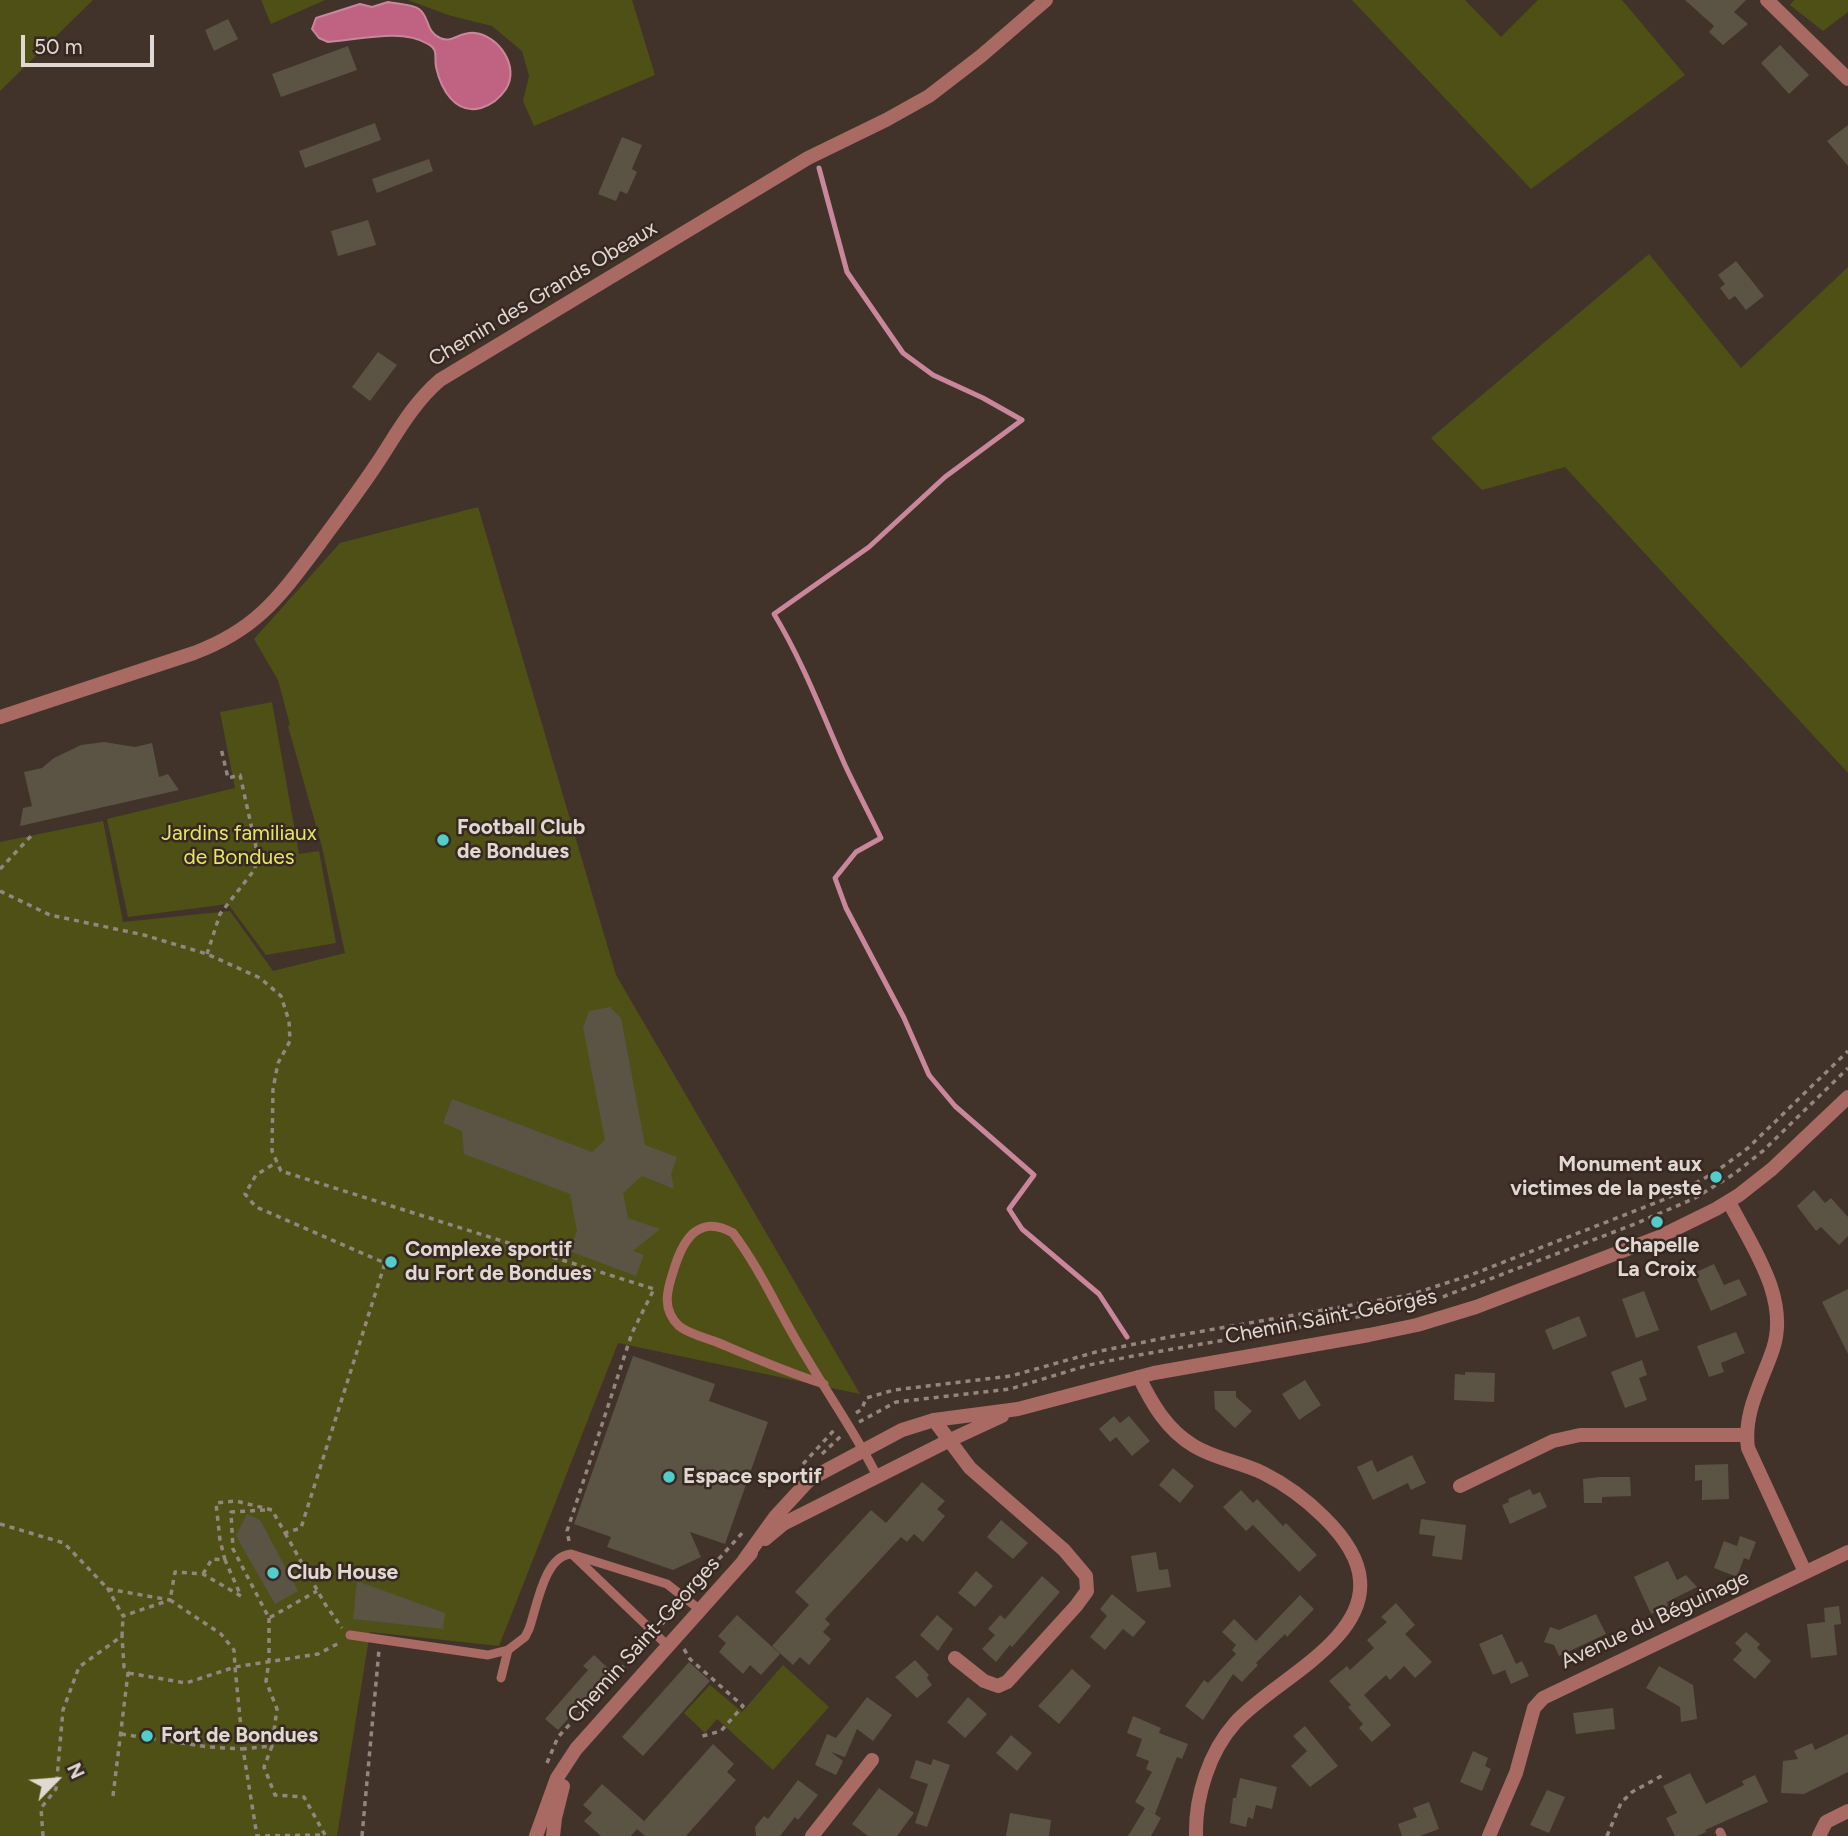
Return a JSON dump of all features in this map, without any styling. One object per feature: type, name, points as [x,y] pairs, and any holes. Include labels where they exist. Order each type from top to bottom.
[{"type":"street","name":"Chemin des Grands Obeaux","points":[[0,717],[194,653],[219,644],[240,631],[262,615],[282,595],[363,484],[409,413],[440,380],[802,161],[929,96],[1046,0]]},
{"type":"street","points":[[1767,0],[1848,79]]},
{"type":"street","name":"Chemin Saint-Georges","points":[[744,1560],[775,1517],[810,1479],[863,1449],[915,1425],[1018,1409],[1139,1377],[1369,1335],[1445,1318],[1659,1237],[1729,1202],[1772,1170],[1848,1097]]},
{"type":"street","points":[[1729,1202],[1769,1283],[1777,1311],[1774,1346],[1751,1405],[1746,1436],[1753,1461],[1805,1572]]},
{"type":"street","points":[[1139,1377],[1158,1413],[1184,1439],[1211,1455],[1263,1473],[1311,1507],[1340,1535],[1350,1550],[1360,1577],[1361,1592],[1356,1605],[1329,1646],[1252,1706],[1219,1745],[1211,1761],[1198,1806],[1196,1836]]},
{"type":"street","name":"Chemin Saint-Georges","points":[[536,1836],[557,1778],[576,1749],[744,1560],[783,1524],[1018,1409]]},
{"type":"street","points":[[934,1420],[970,1468],[1078,1564],[1086,1576],[1087,1591],[1007,1682],[999,1686],[985,1681],[955,1658]]},
{"type":"street","points":[[1460,1486],[1553,1441],[1580,1435],[1746,1436]]},
{"type":"street","name":"Avenue du Béguinage","points":[[1489,1836],[1520,1761],[1534,1708],[1543,1698],[1848,1552]]},
{"type":"street","name":"Chemin Saint-Georges","points":[[553,1836],[559,1798],[576,1749]]},
{"type":"street","points":[[812,1836],[872,1760]]},
{"type":"street","points":[[1819,1836],[1826,1822],[1848,1811]]},
{"type":"lane","points":[[824,1384],[794,1375],[680,1326],[667,1305],[666,1292],[687,1237],[704,1228],[723,1228],[733,1233],[806,1357],[824,1384],[863,1449],[877,1476]]},
{"type":"lane","points":[[572,1554],[671,1640]]},
{"type":"lane","points":[[350,1635],[480,1655],[508,1650],[525,1637],[552,1565],[561,1556],[572,1554],[667,1584],[699,1609]]},
{"type":"lane","points":[[501,1678],[508,1650]]},
{"type":"path","points":[[207,954],[220,914],[255,869],[256,847],[240,775],[228,778],[221,748]]},
{"type":"path","points":[[0,869],[32,835]]},
{"type":"path","points":[[0,891],[50,915],[144,935],[207,954],[260,978],[281,996],[289,1021],[290,1041],[278,1063],[273,1089],[272,1151],[281,1171],[666,1292]]},
{"type":"path","points":[[277,1162],[256,1175],[245,1194],[256,1208],[385,1263],[301,1528],[285,1534]]},
{"type":"path","points":[[572,1554],[567,1531],[632,1333],[654,1289]]},
{"type":"path","points":[[128,1674],[187,1683],[235,1667],[318,1654],[350,1635],[337,1623],[317,1591],[272,1510],[236,1501],[216,1503],[225,1560],[241,1596],[203,1574],[175,1573],[170,1600]]},
{"type":"path","points":[[108,1589],[170,1600],[221,1634],[234,1650],[243,1749],[257,1836],[325,1835],[304,1797],[275,1795],[264,1767],[272,1746],[276,1709],[266,1681],[270,1661],[269,1618],[233,1549],[231,1512],[272,1510]]},
{"type":"path","points":[[0,1524],[64,1543],[108,1589],[123,1616],[121,1636],[124,1667],[128,1674],[113,1796]]},
{"type":"path","points":[[203,1574],[212,1559],[225,1560]]},
{"type":"path","points":[[269,1618],[317,1591]]},
{"type":"path","points":[[123,1616],[170,1600]]},
{"type":"path","points":[[43,1836],[41,1808],[56,1789],[63,1710],[79,1667],[121,1636]]},
{"type":"path","points":[[362,1836],[379,1640]]},
{"type":"path","points":[[671,1640],[743,1706],[722,1731],[699,1737]]},
{"type":"path","points":[[121,1734],[209,1748],[272,1746]]},
{"type":"path","points":[[1607,1836],[1621,1803],[1632,1792],[1665,1774]]},
{"type":"green space","points":[[0,0],[93,0],[0,91]]},
{"type":"green space","points":[[261,0],[325,0],[271,24]]},
{"type":"green space","points":[[408,0],[632,0],[655,75],[534,126],[523,101],[529,76],[522,51],[492,26],[448,15]]},
{"type":"green space","points":[[1352,0],[1465,0],[1501,37],[1538,0],[1622,0],[1685,75],[1531,189]]},
{"type":"green space","points":[[1794,0],[1848,0],[1848,12],[1823,31],[1790,5]]},
{"type":"green space","points":[[1649,254],[1741,368],[1848,267],[1848,773],[1565,467],[1482,490],[1431,438]]},
{"type":"green space","name":"Complexe sportif du Fort de Bondues","points":[[478,507],[616,975],[860,1394],[618,1343],[499,1646],[370,1632],[337,1836],[0,1836],[0,842],[103,821],[123,922],[230,911],[273,971],[345,953],[322,847],[278,680],[254,639],[340,543]]},
{"type":"green space","name":"Jardins familiaux de Bondues","points":[[272,702],[299,854],[319,851],[336,943],[266,955],[228,904],[128,917],[107,819],[235,788],[220,712]]},
{"type":"green space","points":[[783,1665],[829,1707],[773,1770],[717,1719],[705,1733],[684,1713],[710,1685],[742,1712]]},
{"type":"shaded area","points":[[388,2],[419,9],[432,32],[440,38],[448,39],[475,33],[492,40],[509,62],[510,80],[504,92],[485,107],[464,108],[451,98],[441,84],[435,51],[428,44],[417,39],[393,36],[328,42],[319,38],[312,29],[316,18],[360,4],[372,7]]},
{"type":"building","points":[[1685,0],[1746,0],[1734,12],[1748,24],[1723,45],[1709,32],[1714,26]]},
{"type":"building","points":[[228,19],[238,39],[214,51],[205,30]]},
{"type":"building","points":[[1780,45],[1809,75],[1789,94],[1761,63]]},
{"type":"building","points":[[348,46],[357,70],[281,97],[272,74]]},
{"type":"building","points":[[375,123],[381,140],[305,168],[299,151]]},
{"type":"building","points":[[1848,125],[1848,166],[1827,141]]},
{"type":"building","points":[[622,137],[642,145],[632,169],[637,172],[627,194],[620,191],[616,201],[598,194]]},
{"type":"building","points":[[429,159],[433,171],[377,193],[372,179]]},
{"type":"building","points":[[368,220],[376,245],[338,256],[331,231]]},
{"type":"building","points":[[1736,261],[1764,296],[1746,310],[1735,296],[1729,300],[1720,288],[1725,284],[1718,275]]},
{"type":"building","points":[[378,352],[397,365],[370,401],[352,387]]},
{"type":"building","points":[[104,742],[135,747],[152,743],[159,777],[168,774],[179,790],[20,826],[23,808],[32,806],[24,772],[42,768],[54,758],[81,745]]},
{"type":"building","points":[[610,1007],[621,1018],[645,1145],[677,1157],[671,1174],[674,1189],[642,1176],[623,1193],[628,1218],[660,1229],[633,1251],[644,1255],[636,1276],[569,1251],[577,1231],[570,1194],[464,1154],[462,1131],[443,1123],[452,1099],[592,1152],[605,1140],[583,1027],[589,1011]]},
{"type":"building","points":[[1814,1190],[1825,1203],[1831,1198],[1848,1217],[1848,1236],[1839,1245],[1821,1227],[1816,1231],[1797,1206]]},
{"type":"building","points":[[1714,1264],[1724,1285],[1739,1279],[1747,1295],[1711,1311],[1694,1273]]},
{"type":"building","points":[[1848,1289],[1848,1354],[1822,1302]]},
{"type":"building","points":[[1644,1291],[1659,1330],[1636,1338],[1622,1299]]},
{"type":"building","points":[[1579,1316],[1587,1336],[1553,1350],[1545,1330]]},
{"type":"building","points":[[1736,1332],[1745,1353],[1721,1363],[1724,1372],[1709,1377],[1697,1346]]},
{"type":"building","name":"Espace sportif","points":[[633,1356],[715,1384],[709,1401],[768,1422],[725,1544],[690,1532],[701,1557],[673,1570],[607,1547],[611,1537],[574,1524]]},
{"type":"building","points":[[1642,1360],[1647,1375],[1639,1378],[1647,1400],[1625,1408],[1611,1372]]},
{"type":"building","points":[[1465,1372],[1495,1373],[1494,1402],[1454,1400],[1455,1374],[1465,1375]]},
{"type":"building","points":[[1305,1380],[1321,1405],[1299,1420],[1282,1394]]},
{"type":"building","points":[[1214,1391],[1236,1391],[1236,1397],[1252,1411],[1235,1428],[1215,1409]]},
{"type":"building","points":[[1114,1416],[1120,1423],[1129,1416],[1150,1441],[1132,1456],[1116,1437],[1110,1442],[1099,1429]]},
{"type":"building","points":[[1412,1455],[1426,1483],[1411,1490],[1408,1483],[1373,1500],[1357,1467],[1372,1460],[1377,1472]]},
{"type":"building","points":[[1728,1464],[1729,1499],[1702,1500],[1702,1480],[1695,1481],[1695,1465]]},
{"type":"building","points":[[1173,1468],[1194,1486],[1180,1503],[1159,1485]]},
{"type":"building","points":[[1630,1477],[1631,1496],[1602,1497],[1602,1503],[1584,1503],[1583,1479]]},
{"type":"building","points":[[922,1482],[945,1501],[937,1509],[945,1516],[923,1542],[914,1534],[907,1542],[901,1537],[825,1619],[830,1624],[823,1632],[831,1639],[809,1665],[800,1657],[793,1665],[772,1646],[809,1605],[795,1592],[871,1510],[886,1523]]},
{"type":"building","points":[[1530,1489],[1533,1495],[1540,1492],[1547,1507],[1510,1524],[1502,1505],[1509,1502],[1508,1499]]},
{"type":"building","points":[[1241,1490],[1253,1503],[1257,1499],[1283,1526],[1286,1523],[1317,1555],[1299,1572],[1253,1525],[1246,1531],[1223,1507]]},
{"type":"building","name":"Club House","points":[[247,1514],[260,1520],[298,1591],[275,1604],[236,1536]]},
{"type":"building","points":[[1421,1519],[1466,1525],[1462,1560],[1432,1556],[1435,1536],[1419,1534]]},
{"type":"building","points":[[1001,1520],[1028,1543],[1013,1559],[987,1537]]},
{"type":"building","points":[[1740,1536],[1756,1542],[1749,1560],[1744,1558],[1737,1577],[1714,1568],[1724,1541],[1737,1546]]},
{"type":"building","points":[[1156,1552],[1159,1570],[1168,1569],[1171,1587],[1137,1592],[1131,1556]]},
{"type":"building","points":[[1668,1561],[1677,1580],[1686,1575],[1697,1587],[1667,1602],[1668,1606],[1651,1614],[1634,1577]]},
{"type":"building","points":[[976,1571],[993,1586],[975,1607],[958,1593]]},
{"type":"building","points":[[1042,1576],[1060,1592],[996,1662],[982,1649],[995,1635],[988,1629],[1000,1615],[1005,1619]]},
{"type":"building","points":[[357,1581],[445,1613],[443,1629],[353,1619]]},
{"type":"building","points":[[1112,1594],[1146,1622],[1133,1637],[1123,1629],[1105,1650],[1090,1637],[1107,1616],[1100,1609]]},
{"type":"building","points":[[1300,1595],[1314,1609],[1256,1663],[1258,1665],[1242,1682],[1233,1674],[1203,1720],[1185,1706],[1204,1680],[1208,1683],[1236,1654],[1232,1650],[1236,1645],[1222,1632],[1234,1619],[1256,1641]]},
{"type":"building","points":[[1396,1603],[1415,1625],[1405,1634],[1432,1662],[1415,1678],[1404,1666],[1390,1680],[1386,1675],[1364,1695],[1391,1725],[1372,1742],[1359,1728],[1363,1724],[1348,1707],[1351,1705],[1329,1681],[1347,1666],[1350,1670],[1374,1648],[1367,1640],[1387,1622],[1381,1617]]},
{"type":"building","points":[[1839,1606],[1841,1624],[1834,1625],[1837,1655],[1811,1658],[1807,1624],[1825,1622],[1824,1608]]},
{"type":"building","points":[[1596,1614],[1606,1634],[1559,1656],[1554,1645],[1544,1642],[1550,1627],[1559,1630]]},
{"type":"building","points":[[737,1615],[780,1654],[761,1675],[750,1665],[743,1674],[719,1652],[726,1643],[718,1636]]},
{"type":"building","points":[[937,1615],[953,1629],[938,1651],[920,1635]]},
{"type":"building","points":[[1746,1632],[1760,1644],[1757,1648],[1771,1661],[1755,1679],[1733,1660],[1742,1650],[1735,1643]]},
{"type":"building","points":[[1502,1634],[1516,1664],[1522,1661],[1529,1676],[1511,1684],[1505,1670],[1493,1675],[1479,1644]]},
{"type":"building","points":[[594,1655],[611,1671],[558,1730],[545,1719],[588,1670],[583,1666]]},
{"type":"building","points":[[915,1660],[929,1675],[927,1678],[932,1685],[917,1698],[895,1677]]},
{"type":"building","points":[[689,1662],[710,1681],[643,1756],[622,1737]]},
{"type":"building","points":[[1659,1666],[1693,1685],[1697,1719],[1681,1722],[1680,1707],[1646,1688]]},
{"type":"building","points":[[1072,1669],[1091,1686],[1059,1724],[1038,1706]]},
{"type":"building","points":[[867,1697],[892,1715],[873,1741],[857,1729],[845,1757],[831,1752],[843,1761],[836,1775],[815,1765],[827,1734],[836,1738]]},
{"type":"building","points":[[968,1697],[987,1714],[965,1738],[947,1722]]},
{"type":"building","points":[[1613,1708],[1615,1729],[1576,1734],[1573,1713]]},
{"type":"building","points":[[1133,1716],[1161,1728],[1159,1733],[1188,1744],[1182,1759],[1177,1757],[1155,1814],[1135,1802],[1152,1772],[1146,1769],[1149,1761],[1136,1756],[1142,1739],[1127,1733]]},
{"type":"building","points":[[1305,1726],[1338,1766],[1310,1787],[1291,1766],[1307,1751],[1293,1736]]},
{"type":"building","points":[[1848,1734],[1848,1772],[1804,1794],[1781,1793],[1783,1761],[1798,1759],[1794,1751],[1812,1743],[1815,1750]]},
{"type":"building","points":[[1011,1735],[1032,1753],[1017,1771],[996,1753]]},
{"type":"building","points":[[713,1744],[734,1764],[727,1772],[736,1780],[686,1836],[645,1836],[637,1829]]},
{"type":"building","points":[[1473,1751],[1488,1758],[1485,1766],[1491,1769],[1482,1791],[1460,1782]]},
{"type":"building","points":[[933,1759],[950,1765],[927,1827],[915,1823],[928,1784],[910,1778],[916,1760],[931,1765]]},
{"type":"building","points":[[1690,1773],[1706,1804],[1744,1785],[1742,1781],[1755,1775],[1768,1802],[1697,1836],[1675,1836],[1666,1818],[1677,1813],[1663,1786]]},
{"type":"building","points":[[1240,1778],[1277,1787],[1272,1809],[1256,1805],[1253,1819],[1248,1817],[1246,1827],[1230,1823],[1233,1798],[1236,1798]]},
{"type":"building","points":[[798,1780],[818,1795],[798,1820],[795,1817],[780,1836],[756,1836],[755,1827],[764,1816],[768,1819]]},
{"type":"building","points":[[602,1784],[644,1821],[631,1836],[601,1836],[584,1821],[592,1813],[583,1805]]},
{"type":"building","points":[[879,1788],[914,1813],[897,1836],[868,1836],[852,1824]]},
{"type":"building","points":[[1547,1790],[1565,1797],[1549,1833],[1530,1825]]},
{"type":"building","points":[[1429,1802],[1439,1829],[1420,1836],[1402,1836],[1398,1824],[1417,1817],[1413,1808]]},
{"type":"building","points":[[1145,1808],[1161,1818],[1151,1836],[1128,1836]]},
{"type":"building","points":[[1010,1813],[1051,1820],[1049,1836],[1006,1836]]},
{"type":"waterway","points":[[819,168],[847,272],[903,353],[933,375],[1022,420],[945,477],[869,547],[774,614],[803,669],[881,838],[856,852],[835,878],[846,908],[904,1018],[929,1075],[955,1106],[1034,1175],[1009,1209],[1022,1229],[1099,1294],[1127,1337]]},
{"type":"place","name":"Football Club de Bondues","points":[[443,840]]},
{"type":"place","name":"Monument aux victimes de la peste","points":[[1716,1177]]},
{"type":"place","name":"Chapelle La Croix","points":[[1657,1222]]},
{"type":"place","name":"Complexe sportif du Fort de Bondues","points":[[391,1262]]},
{"type":"place","name":"Espace sportif","points":[[669,1477]]},
{"type":"place","name":"Club House","points":[[273,1573]]},
{"type":"place","name":"Fort de Bondues","points":[[147,1736]]}]
